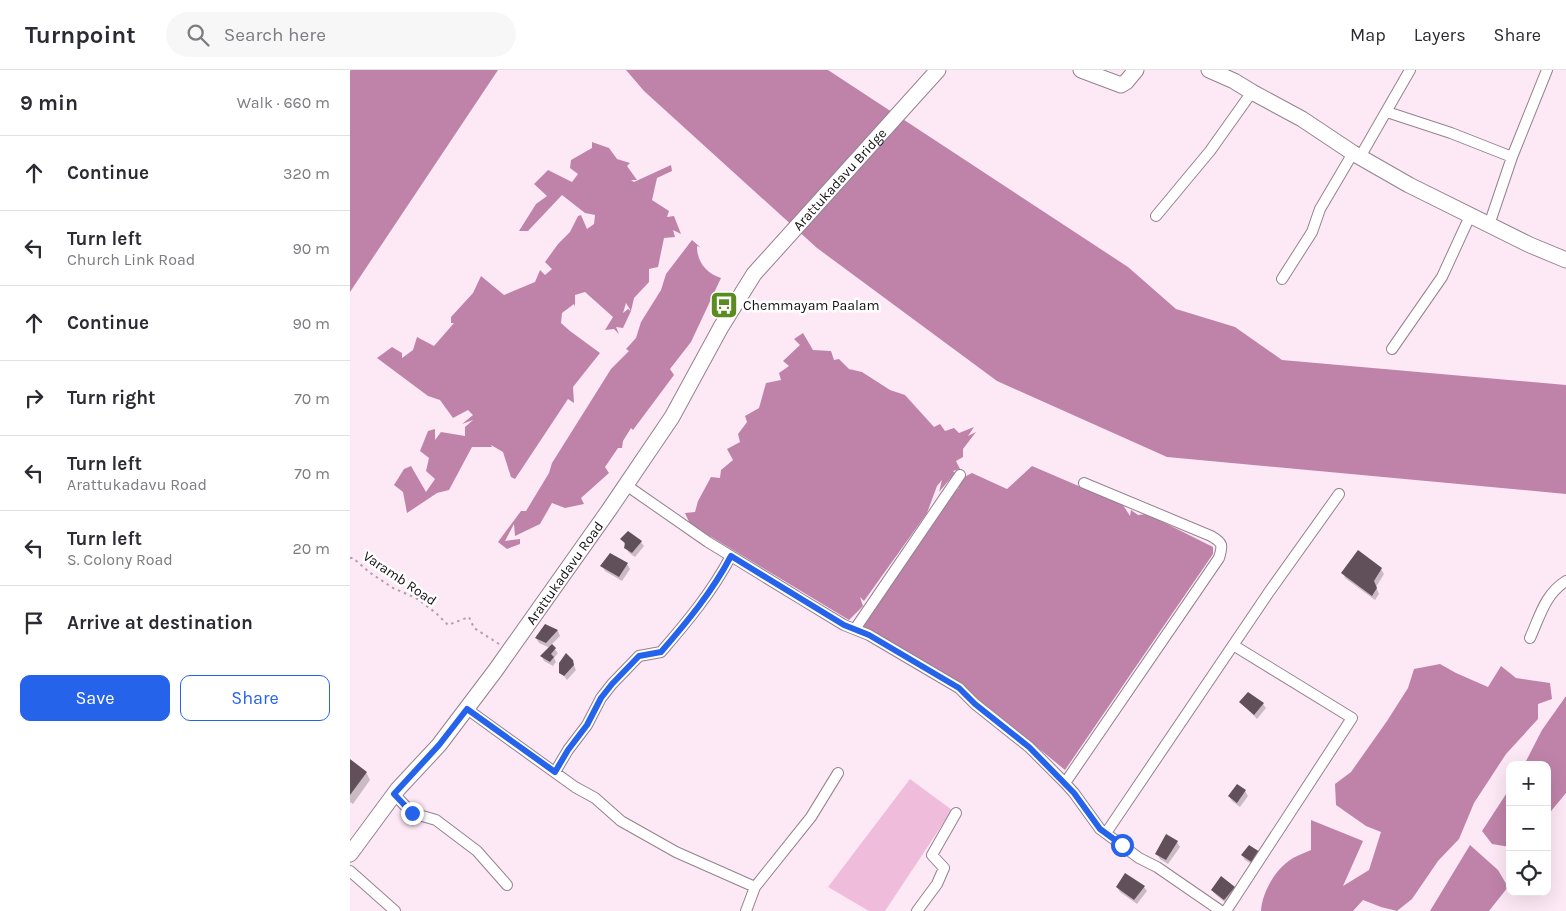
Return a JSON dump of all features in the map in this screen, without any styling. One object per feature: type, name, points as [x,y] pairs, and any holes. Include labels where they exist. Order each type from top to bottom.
[{"type":"main road","name":"Arattukadavu Bridge","points":[[754,274],[938,70]]},
{"type":"main road","points":[[1081,70],[1121,85],[1136,70]]},
{"type":"main road","points":[[1209,70],[1234,80],[1302,119],[1357,155],[1410,186],[1530,246],[1566,260]]},
{"type":"main road","name":"Arattukadavu Road","points":[[350,854],[394,794],[439,745],[467,709],[626,485],[672,416],[721,326],[754,274]]},
{"type":"street","points":[[1282,279],[1312,232],[1320,209],[1387,112],[1410,70]]},
{"type":"street","points":[[1489,225],[1512,157],[1547,70]]},
{"type":"street","points":[[1156,216],[1210,151],[1252,92]]},
{"type":"street","points":[[1387,112],[1451,133],[1512,157]]},
{"type":"street","points":[[1392,349],[1442,277],[1470,216]]},
{"type":"street","points":[[855,629],[960,475]]},
{"type":"street","points":[[1065,783],[1219,558],[1222,547],[1220,542],[1211,536],[1084,483]]},
{"type":"street","points":[[626,485],[731,556],[822,612],[844,625],[869,635],[959,688],[975,704],[1029,747],[1074,793],[1100,829],[1138,858],[1157,867],[1221,911]]},
{"type":"street","points":[[1106,833],[1233,645],[1339,494]]},
{"type":"street","points":[[555,772],[568,750],[587,725],[601,698],[612,684],[639,656],[661,652],[696,612],[731,556]]},
{"type":"street","points":[[1530,638],[1547,599],[1556,587],[1566,581]]},
{"type":"street","points":[[1226,911],[1352,718],[1233,645]]},
{"type":"street","points":[[467,709],[575,787],[595,798],[621,822],[676,852],[755,887]]},
{"type":"street","points":[[746,911],[755,887],[811,817],[838,773]]},
{"type":"street","points":[[394,794],[412,813],[436,820],[477,852],[507,886]]},
{"type":"street","points":[[917,911],[937,884],[944,868],[932,855],[956,813]]},
{"type":"street","points":[[350,871],[395,911]]},
{"type":"path","name":"Varamb Road","points":[[350,558],[353,558],[369,572],[393,588],[416,598],[436,613],[448,626],[469,617],[474,628],[510,651]]},
{"type":"shaded area","points":[[498,70],[350,292],[350,71]]},
{"type":"shaded area","points":[[626,70],[828,70],[1128,267],[1176,309],[1235,327],[1282,360],[1566,385],[1566,494],[1167,457],[997,381],[817,248],[644,91]]},
{"type":"shaded area","points":[[592,142],[609,148],[617,159],[630,163],[627,166],[637,180],[631,180],[634,182],[671,165],[672,171],[657,178],[652,200],[669,211],[667,217],[674,216],[681,234],[673,230],[675,237],[664,238],[658,267],[649,269],[649,282],[634,298],[631,311],[623,328],[616,327],[619,334],[614,329],[605,330],[613,317],[585,292],[575,295],[575,307],[574,304],[562,313],[561,323],[600,353],[573,387],[574,403],[568,399],[515,479],[511,477],[503,452],[491,445],[492,447],[472,447],[449,490],[437,493],[407,513],[403,492],[394,485],[404,469],[411,466],[426,492],[435,479],[426,471],[429,458],[420,451],[428,431],[435,429],[435,440],[441,432],[465,436],[465,427],[473,420],[462,424],[473,415],[468,410],[453,418],[440,400],[428,396],[377,358],[392,347],[402,353],[402,358],[413,350],[417,337],[434,346],[454,323],[451,323],[451,317],[473,293],[481,276],[504,295],[535,282],[540,270],[545,275],[552,269],[545,262],[558,244],[570,232],[578,216],[581,215],[587,229],[594,224],[595,215],[585,213],[562,195],[528,231],[519,231],[536,204],[547,196],[534,184],[548,170],[572,182],[578,174],[570,168],[571,160],[592,148]],"holes":[[[626,303],[631,311],[628,309],[623,313]]]},
{"type":"shaded area","points":[[692,240],[700,247],[697,246],[697,252],[703,266],[721,278],[691,342],[670,369],[674,375],[633,430],[631,428],[623,441],[622,448],[618,448],[605,467],[609,473],[581,498],[584,504],[565,508],[552,503],[540,524],[515,536],[514,524],[505,541],[520,539],[520,544],[507,549],[498,542],[521,511],[526,511],[549,473],[552,463],[611,369],[629,351],[626,349],[636,338],[641,322],[661,290],[666,274]]},
{"type":"shaded area","points":[[803,333],[813,350],[831,351],[834,360],[839,359],[849,369],[862,372],[890,390],[905,395],[934,427],[940,424],[945,431],[954,428],[959,433],[974,427],[968,436],[976,432],[963,449],[963,457],[956,461],[960,469],[953,471],[955,473],[939,492],[942,480],[937,486],[927,513],[864,601],[860,597],[863,606],[849,620],[690,524],[685,513],[695,512],[698,501],[711,477],[720,478],[721,470],[733,460],[727,449],[740,442],[738,434],[747,422],[745,416],[759,408],[766,383],[781,380],[779,373],[789,366],[783,361],[800,345],[794,339]]},
{"type":"shaded area","points":[[1032,466],[1123,505],[1130,516],[1131,510],[1138,515],[1147,514],[1213,547],[1213,554],[1065,770],[992,710],[967,693],[961,683],[908,657],[862,626],[945,505],[944,500],[959,488],[958,480],[972,473],[1007,489]]},
{"type":"shaded area","points":[[1440,664],[1488,687],[1501,666],[1516,678],[1550,683],[1552,699],[1538,704],[1538,719],[1506,754],[1474,803],[1459,839],[1438,861],[1412,899],[1397,911],[1363,900],[1353,911],[1261,911],[1264,896],[1276,874],[1287,862],[1311,850],[1311,820],[1363,841],[1343,886],[1369,870],[1381,832],[1366,826],[1336,805],[1335,784],[1351,772],[1387,721],[1408,688],[1414,669]]},
{"type":"shaded area","points":[[1566,696],[1566,793],[1551,811],[1551,761],[1526,761],[1542,730]]},
{"type":"shaded area","points":[[910,779],[952,810],[885,911],[869,911],[828,887]]},
{"type":"shaded area","points":[[1506,794],[1506,846],[1492,844],[1482,831]]},
{"type":"shaded area","points":[[1470,845],[1498,870],[1506,884],[1506,890],[1489,911],[1430,911]]},
{"type":"building","points":[[628,531],[642,541],[632,553],[624,548],[625,543],[620,539]]},
{"type":"building","points":[[1358,550],[1382,568],[1374,581],[1377,588],[1372,596],[1341,573]]},
{"type":"building","points":[[610,553],[628,563],[619,577],[600,566]]},
{"type":"building","points":[[545,624],[558,630],[546,643],[535,638]]},
{"type":"building","points":[[552,644],[556,648],[551,654],[554,657],[550,662],[540,656]]},
{"type":"building","points":[[566,653],[573,660],[574,665],[564,676],[559,673],[559,663]]},
{"type":"building","points":[[1248,692],[1264,703],[1254,715],[1239,702]]},
{"type":"building","points":[[350,759],[367,772],[350,795]]},
{"type":"building","points":[[1237,784],[1246,790],[1237,803],[1228,796]]},
{"type":"building","points":[[1166,834],[1178,841],[1166,860],[1155,854]]},
{"type":"building","points":[[1249,845],[1260,852],[1253,863],[1241,855]]},
{"type":"building","points":[[1125,873],[1145,886],[1134,900],[1116,887]]},
{"type":"building","points":[[1221,876],[1235,887],[1224,900],[1211,890]]},
{"type":"place","name":"Chemmayam Paalam","points":[[724,305]]},
{"type":"route","points":[[412,813],[394,794],[439,745],[467,709],[555,772],[568,750],[587,725],[601,698],[612,684],[639,656],[661,652],[696,612],[731,556],[844,625],[869,635],[959,688],[975,704],[1029,747],[1074,793],[1100,829],[1122,845]]}]
